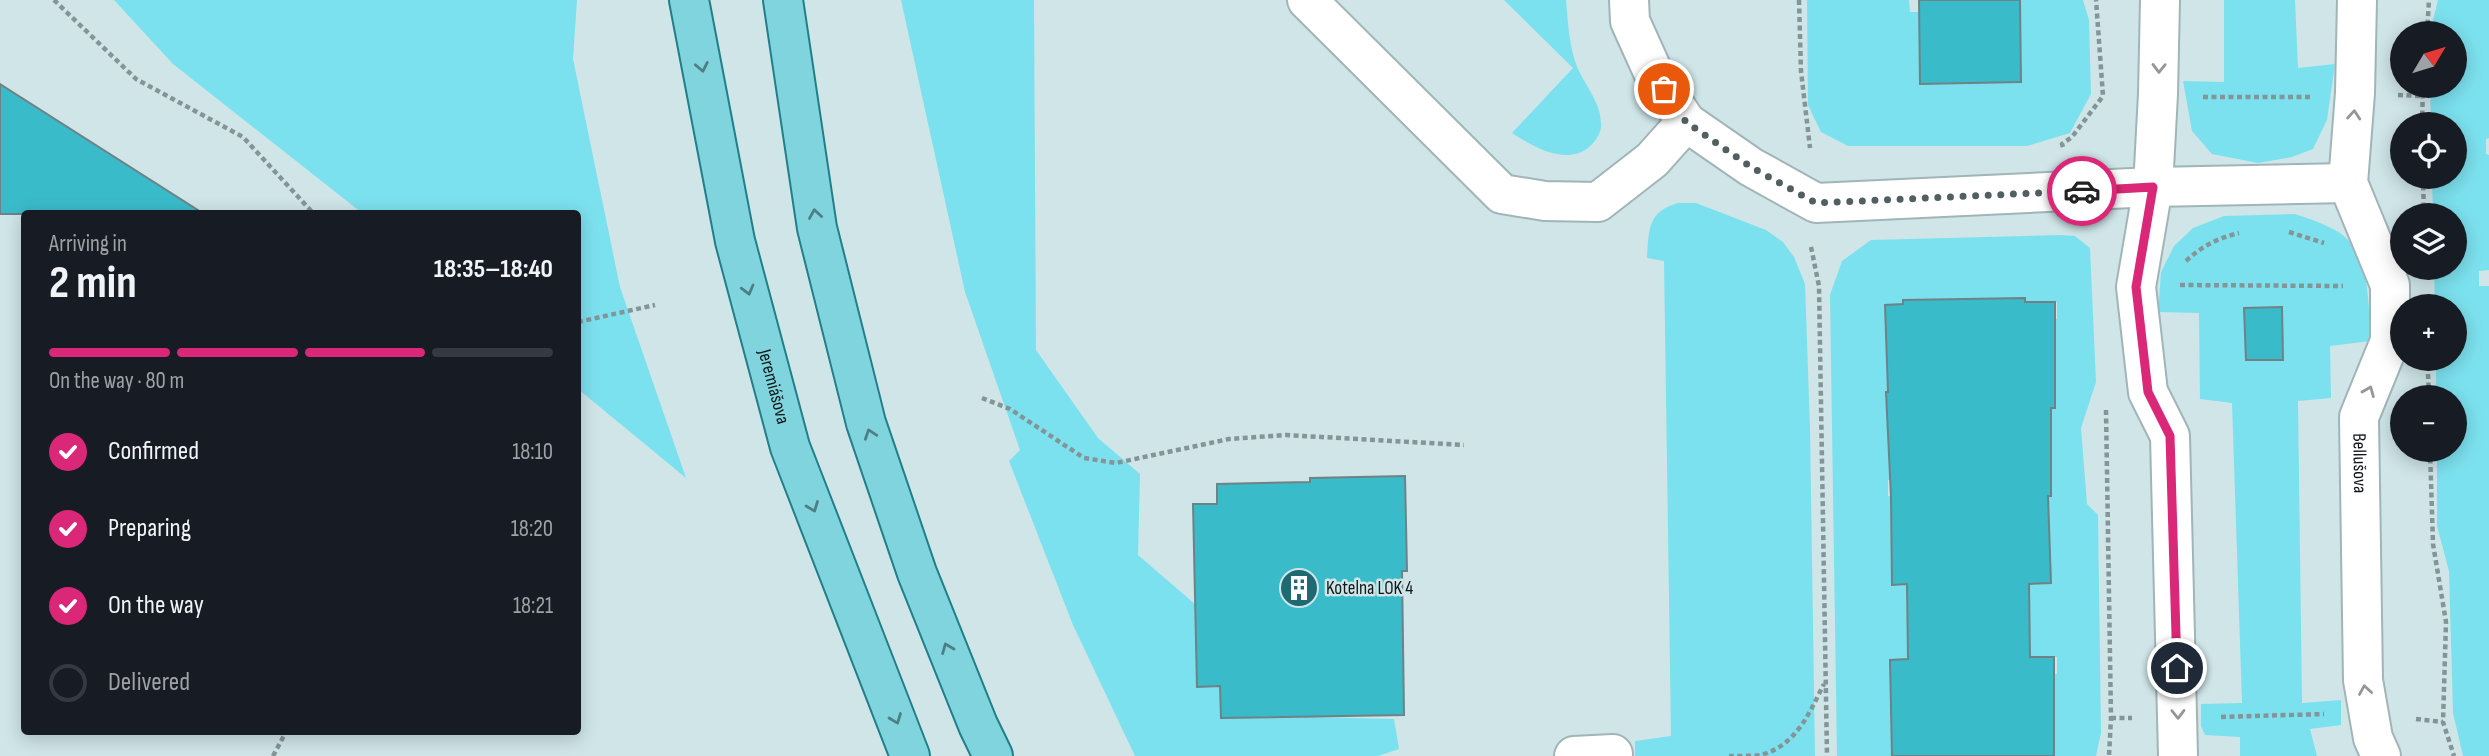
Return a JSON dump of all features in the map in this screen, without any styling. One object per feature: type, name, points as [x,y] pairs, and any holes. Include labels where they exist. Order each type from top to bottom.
[{"type":"main road","name":"Jeremiášova","points":[[690,0],[735,242],[790,447],[910,756]]},
{"type":"main road","points":[[783,0],[817,228],[866,423],[917,573],[993,756]]},
{"type":"street","points":[[1307,0],[1502,194],[1545,201],[1598,202],[1652,160],[1686,122]]},
{"type":"street","points":[[1629,0],[1630,20],[1653,72],[1686,122],[1751,167],[1816,203],[2153,187],[2348,183]]},
{"type":"street","points":[[2160,0],[2148,392],[2170,436],[2178,756]]},
{"type":"street","name":"Bellušova","points":[[2357,0],[2356,93],[2348,183],[2389,285],[2390,341],[2359,416],[2363,680],[2373,738],[2381,756]]},
{"type":"street","points":[[1574,756],[1613,754]]},
{"type":"path","points":[[54,0],[136,79],[243,137],[310,210]]},
{"type":"path","points":[[1799,0],[1801,71],[1816,203],[1808,236],[1819,286],[1827,756]]},
{"type":"path","points":[[2428,21],[2429,0]]},
{"type":"path","points":[[2158,94],[2200,97],[2390,95]]},
{"type":"path","points":[[2153,286],[2183,265],[2200,248],[2224,237],[2250,230]]},
{"type":"path","points":[[2285,232],[2323,242],[2331,250]]},
{"type":"path","points":[[2153,286],[2389,285]]},
{"type":"path","points":[[581,321],[655,305]]},
{"type":"path","points":[[2428,372],[2429,385]]},
{"type":"path","points":[[982,398],[1010,409],[1084,458],[1116,463],[1229,439],[1286,435],[1464,445]]},
{"type":"path","points":[[2430,462],[2433,544],[2446,622],[2443,722],[2454,756]]},
{"type":"path","points":[[1728,756],[1761,756],[1781,746],[1801,731],[1825,682]]},
{"type":"path","points":[[2110,718],[2369,713],[2443,722]]},
{"type":"path","points":[[273,756],[284,735]]},
{"type":"shaded area","points":[[114,0],[577,0],[573,59],[620,287],[686,478],[581,391],[581,210],[358,210],[173,64]]},
{"type":"shaded area","points":[[901,0],[1034,0],[1036,350],[1098,438],[1140,474],[1138,555],[1196,605],[1197,686],[1220,686],[1221,718],[1394,719],[1399,749],[1378,756],[1135,756],[1073,625],[1009,461],[1020,450],[965,292]]},
{"type":"shaded area","points":[[1504,0],[1566,0],[1569,35],[1575,61],[1596,102],[1600,116],[1599,133],[1585,150],[1575,154],[1553,153],[1531,145],[1512,133],[1573,68]]},
{"type":"shaded area","points":[[1807,0],[1909,0],[1910,12],[1919,12],[1921,84],[2020,82],[2020,0],[2083,0],[2089,20],[2091,94],[2070,133],[2027,146],[1848,146],[1821,132],[1808,105]]},
{"type":"shaded area","points":[[2224,0],[2295,0],[2298,68],[2335,64],[2327,120],[2313,149],[2292,157],[2258,163],[2212,154],[2192,131],[2183,81],[2224,82]]},
{"type":"shaded area","points":[[2438,0],[2489,0],[2489,138],[2486,139],[2486,154],[2489,155],[2489,270],[2479,271],[2479,286],[2489,286],[2489,756],[2463,756],[2453,713],[2449,571],[2437,526],[2437,462],[2467,462],[2467,385],[2436,385],[2436,371],[2467,371],[2467,294],[2435,294],[2434,280],[2467,280],[2467,203],[2433,203],[2432,189],[2467,189],[2467,112],[2431,112],[2430,98],[2468,98],[2468,21],[2433,21]]},
{"type":"shaded area","points":[[1678,203],[1696,203],[1766,230],[1783,242],[1794,257],[1805,284],[1815,756],[1635,756],[1635,741],[1671,736],[1664,261],[1647,258],[1650,231],[1655,217],[1660,211]]},
{"type":"shaded area","points":[[2295,214],[2316,221],[2349,241],[2365,276],[2371,341],[2330,346],[2331,398],[2298,401],[2302,703],[2341,700],[2341,725],[2310,729],[2317,756],[2240,756],[2240,737],[2205,735],[2201,726],[2201,704],[2242,703],[2232,403],[2200,399],[2199,313],[2158,312],[2161,272],[2174,246],[2193,228],[2224,216]],"holes":[[[2282,307],[2283,359],[2246,360],[2244,308]]]},
{"type":"shaded area","points":[[2075,236],[2090,248],[2096,382],[2081,428],[2087,504],[2098,515],[2101,733],[2096,756],[2054,756],[2054,744],[2031,674],[2057,674],[2057,657],[2031,657],[2030,654],[2029,584],[2051,582],[2050,566],[2028,496],[2051,496],[2051,479],[2027,408],[2055,408],[2055,391],[2025,319],[2057,319],[2057,302],[2025,302],[2025,298],[1903,300],[1903,304],[1885,305],[1885,321],[1903,321],[1904,392],[1886,393],[1887,409],[1904,409],[1905,480],[1888,480],[1888,496],[1905,497],[1907,567],[1892,568],[1892,585],[1907,584],[1908,659],[1890,660],[1890,675],[1909,747],[1891,747],[1891,756],[1837,756],[1830,295],[1842,261],[1871,240]]},
{"type":"building","points":[[1919,0],[2020,0],[2021,82],[1920,84]]},
{"type":"building","points":[[0,84],[198,210],[21,210],[21,214],[0,214]]},
{"type":"building","points":[[2025,298],[2025,302],[2055,302],[2055,408],[2051,408],[2051,496],[2048,496],[2051,583],[2029,584],[2030,657],[2054,657],[2054,756],[1892,756],[1890,660],[1908,659],[1907,584],[1892,585],[1885,305],[1903,304],[1903,300]]},
{"type":"building","points":[[2282,307],[2283,360],[2246,360],[2244,308]]},
{"type":"building","name":"Kotelna LOK 4","points":[[1405,476],[1407,571],[1402,571],[1404,715],[1221,718],[1220,686],[1197,687],[1193,504],[1217,504],[1217,484]]},
{"type":"way so far","points":[[1664,89],[1686,122],[1751,167],[1816,203],[2082,191]]},
{"type":"place","name":"Kotelna LOK 4","points":[[1299,588]]},
{"type":"route","points":[[2082,191],[2153,187],[2136,287],[2148,392],[2170,436],[2177,668]]}]
